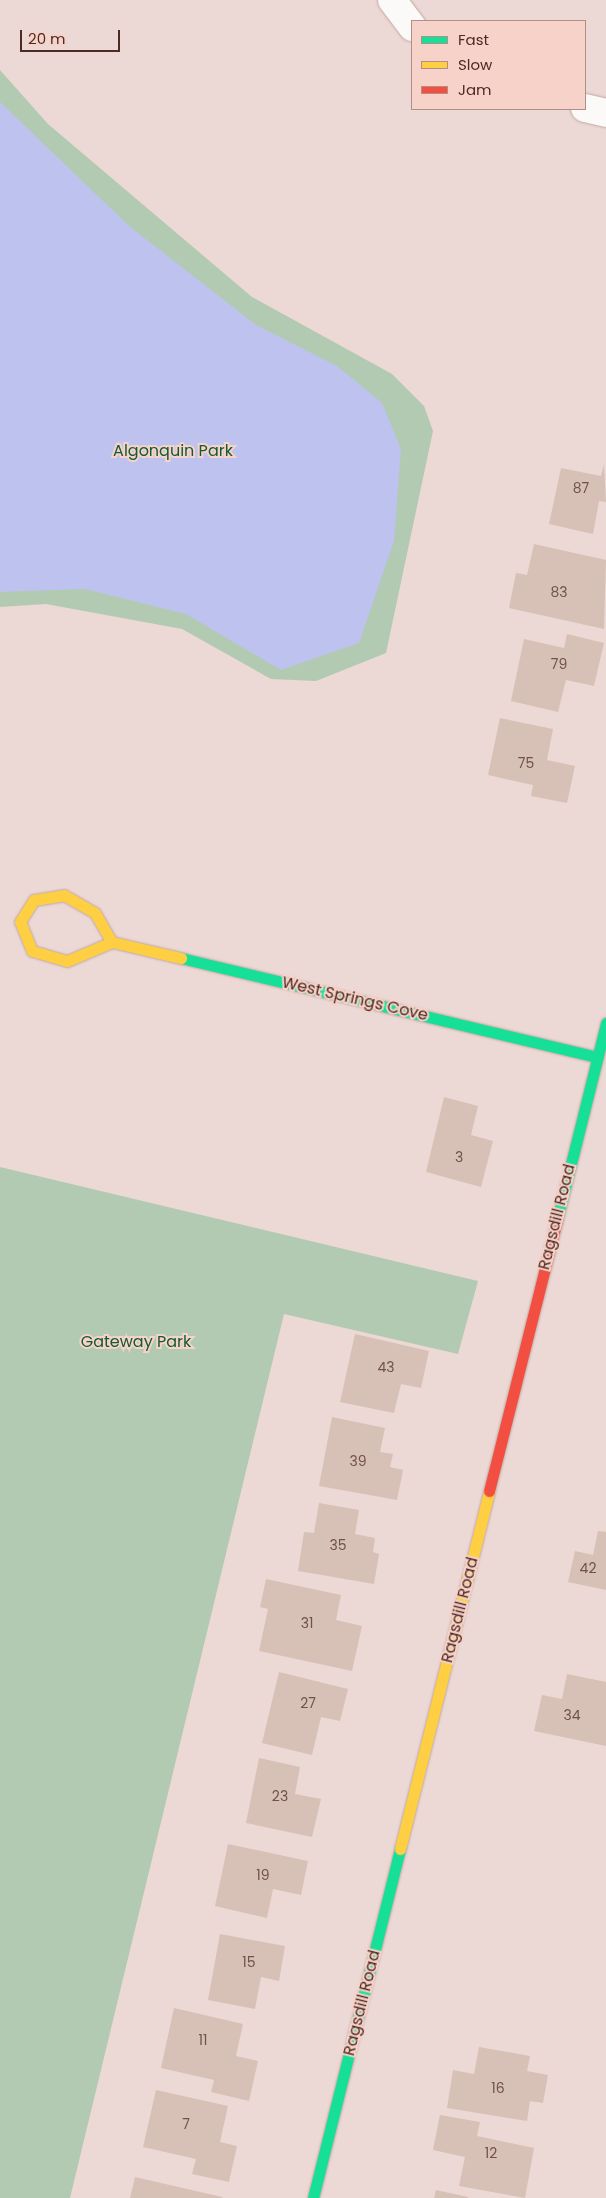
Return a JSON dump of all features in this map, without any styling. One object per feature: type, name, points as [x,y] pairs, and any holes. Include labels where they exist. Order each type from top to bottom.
[{"type":"street","points":[[392,0],[411,26]]},
{"type":"street","points":[[586,108],[606,113]]},
{"type":"street","points":[[64,895],[95,913],[112,942],[67,962],[32,951],[20,922],[34,900],[64,895]]},
{"type":"street","name":"West Springs Cove","points":[[112,942],[598,1056]]},
{"type":"street","name":"Ragsdill Road","points":[[313,2198],[606,1023]]},
{"type":"green space","name":"Algonquin Park","points":[[0,70],[48,124],[252,297],[392,374],[424,406],[433,431],[386,653],[316,681],[271,679],[182,629],[46,604],[0,607]]},
{"type":"green space","name":"Gateway Park","points":[[0,1167],[478,1281],[458,1354],[284,1314],[70,2198],[0,2198]]},
{"type":"water","name":"Algonquin Park","points":[[0,102],[129,226],[256,325],[337,366],[382,403],[401,449],[394,541],[359,643],[281,670],[186,614],[85,589],[0,592]]},
{"type":"building","points":[[604,464],[606,502],[599,501],[593,534],[549,524],[561,468],[601,476]]},
{"type":"building","points":[[534,544],[606,560],[604,629],[509,608],[516,573],[527,575]]},
{"type":"building","points":[[567,634],[604,643],[594,686],[566,680],[558,712],[511,701],[524,639],[564,648]]},
{"type":"building","points":[[500,718],[553,729],[547,760],[575,766],[567,803],[531,796],[533,785],[488,775]]},
{"type":"building","points":[[444,1097],[478,1106],[471,1135],[493,1141],[481,1187],[426,1172]]},
{"type":"building","points":[[355,1334],[429,1351],[421,1388],[401,1384],[394,1413],[340,1402]]},
{"type":"building","points":[[332,1417],[385,1428],[380,1452],[393,1454],[390,1467],[403,1470],[397,1500],[319,1486]]},
{"type":"building","points":[[319,1503],[359,1510],[355,1534],[375,1538],[373,1552],[379,1554],[374,1584],[298,1571],[304,1532],[314,1533]]},
{"type":"building","points":[[598,1531],[606,1532],[606,1590],[568,1582],[575,1551],[593,1555]]},
{"type":"building","points":[[266,1579],[341,1595],[336,1620],[362,1626],[352,1671],[259,1651],[268,1609],[260,1607]]},
{"type":"building","points":[[279,1672],[348,1689],[340,1721],[321,1717],[312,1755],[262,1743]]},
{"type":"building","points":[[567,1674],[606,1682],[606,1746],[534,1731],[542,1695],[562,1699]]},
{"type":"building","points":[[259,1758],[300,1767],[295,1794],[321,1799],[312,1837],[246,1823]]},
{"type":"building","points":[[228,1844],[308,1861],[301,1895],[273,1889],[267,1918],[215,1906]]},
{"type":"building","points":[[220,1934],[285,1946],[279,1981],[261,1977],[255,2009],[208,2000]]},
{"type":"building","points":[[174,2008],[243,2024],[236,2056],[258,2061],[249,2101],[211,2092],[214,2080],[161,2068]]},
{"type":"building","points":[[479,2047],[530,2056],[527,2071],[548,2075],[543,2103],[530,2101],[527,2121],[447,2108],[453,2070],[474,2074]]},
{"type":"building","points":[[156,2090],[228,2106],[220,2142],[237,2146],[229,2182],[192,2174],[196,2159],[143,2147]]},
{"type":"building","points":[[440,2115],[480,2122],[477,2136],[534,2148],[525,2198],[459,2186],[465,2157],[433,2150]]},
{"type":"building","points":[[135,2177],[222,2197],[222,2198],[130,2198]]},
{"type":"building","points":[[436,2190],[468,2197],[468,2198],[434,2198]]},
{"type":"traffic: fast","points":[[181,958],[597,1057]]},
{"type":"traffic: fast","points":[[557,1220],[606,1023]]},
{"type":"traffic: fast","points":[[313,2198],[400,1849]]},
{"type":"traffic: slow","points":[[112,942],[67,961],[32,951],[20,922],[34,900],[64,895],[95,913],[112,942],[181,958]]},
{"type":"traffic: slow","points":[[400,1849],[489,1491]]},
{"type":"traffic: jam","points":[[489,1491],[557,1220]]}]
